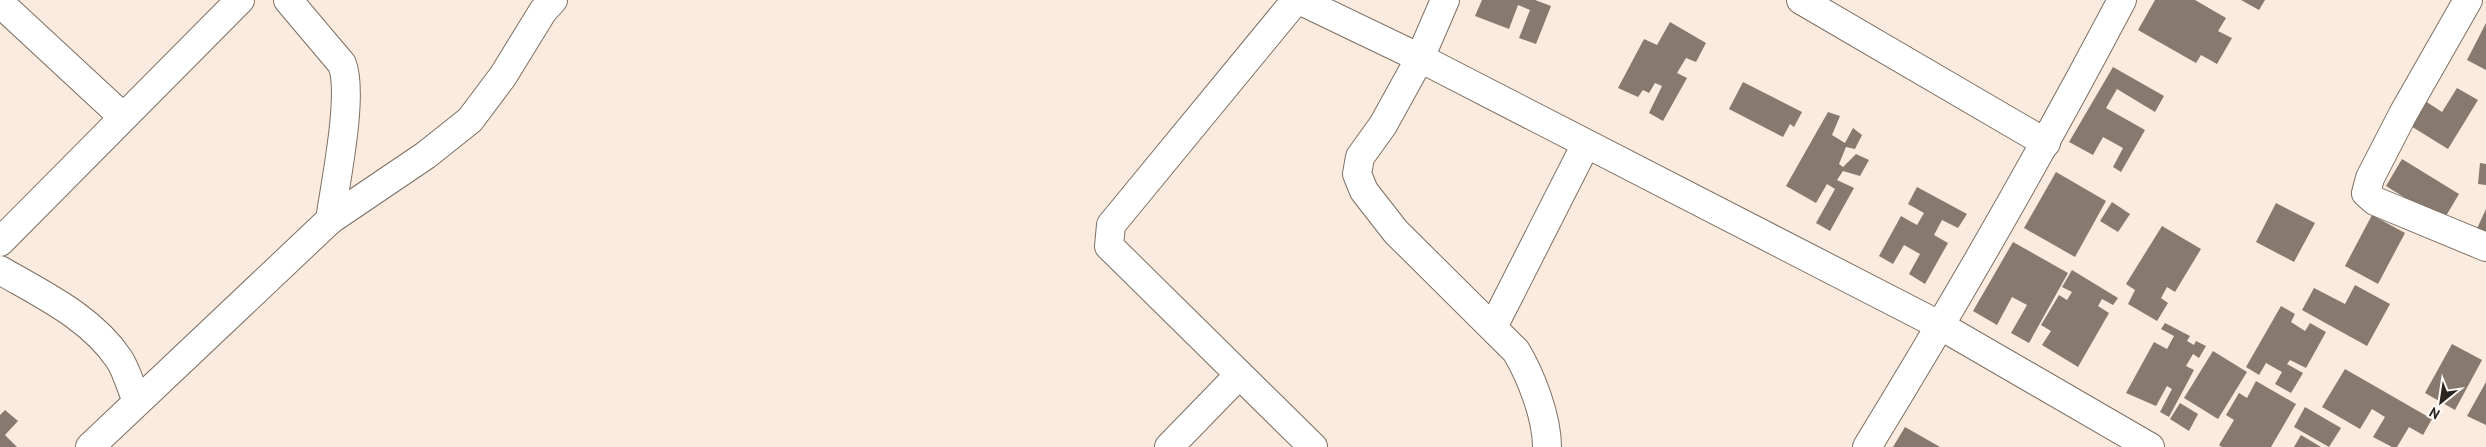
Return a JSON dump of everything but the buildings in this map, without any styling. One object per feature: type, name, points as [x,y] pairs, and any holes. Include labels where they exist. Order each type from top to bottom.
[{"type":"street","points":[[0,242],[240,0]]},
{"type":"street","points":[[288,0],[342,64],[346,73],[346,99],[330,220]]},
{"type":"street","points":[[90,447],[330,220],[426,155],[470,120],[503,76],[543,11],[553,0]]},
{"type":"street","points":[[1313,447],[1109,246],[1111,225],[1298,0],[1420,58],[1941,326],[2108,437],[2150,447]]},
{"type":"street","points":[[1445,0],[1420,58],[1383,125],[1360,158],[1357,174],[1364,191],[1396,232],[1428,267],[1516,351],[1528,372],[1554,443]]},
{"type":"street","points":[[1801,0],[2046,143]]},
{"type":"street","points":[[1867,447],[1941,326],[2046,143],[2122,0]]},
{"type":"street","points":[[2468,0],[2399,122],[2370,178],[2366,193],[2374,201],[2486,247]]},
{"type":"street","points":[[0,3],[123,117]]},
{"type":"street","points":[[1493,327],[1586,144]]},
{"type":"street","points":[[0,270],[60,305],[93,330],[119,359],[137,401]]},
{"type":"street","points":[[1169,447],[1239,375]]}]
